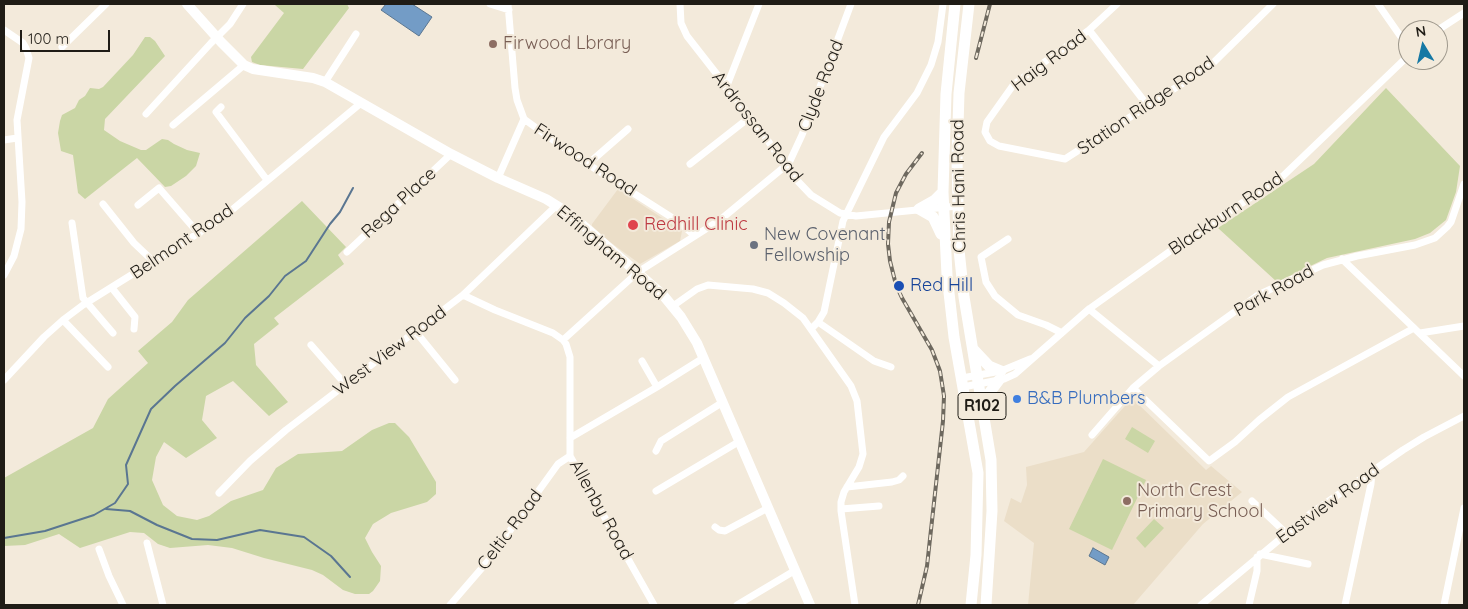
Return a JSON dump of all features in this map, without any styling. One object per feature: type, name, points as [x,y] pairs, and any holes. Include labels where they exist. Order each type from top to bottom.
[{"type":"main road","name":"Chris Hani Road","points":[[955,4],[946,94],[943,208],[953,328],[978,473],[976,555],[971,605]]},
{"type":"main road","name":"Chris Hani Road","points":[[969,4],[959,94],[957,159],[959,250],[964,297],[989,444],[992,482],[986,605]]},
{"type":"main road","points":[[919,209],[935,200],[943,192]]},
{"type":"main road","points":[[919,209],[933,217],[945,242]]},
{"type":"main road","points":[[972,348],[983,362],[1000,375],[982,411]]},
{"type":"street","points":[[62,47],[106,4]]},
{"type":"street","points":[[173,125],[244,65],[187,4]]},
{"type":"street","points":[[146,114],[230,24],[243,4]]},
{"type":"street","points":[[490,4],[509,7]]},
{"type":"street","name":"Ardrossan Road","points":[[680,4],[680,17],[683,29],[796,181],[812,195],[834,210],[846,214],[875,215],[958,206]]},
{"type":"street","points":[[726,88],[759,4]]},
{"type":"street","name":"Clyde Road","points":[[786,166],[793,156],[802,135],[851,4]]},
{"type":"street","points":[[811,329],[824,312],[838,240],[846,214],[884,137],[923,84],[938,42],[943,4]]},
{"type":"street","name":"Haig Road","points":[[999,146],[988,138],[985,132],[986,125],[988,118],[1014,84],[1090,30],[1117,4]]},
{"type":"street","name":"Station Ridge Road","points":[[999,146],[1065,158],[1211,65],[1273,4]]},
{"type":"street","points":[[1378,4],[1398,33]]},
{"type":"street","name":"Firwood Road","points":[[509,7],[515,88],[524,119],[588,164],[679,222],[695,236]]},
{"type":"street","points":[[1448,23],[1464,13]]},
{"type":"street","points":[[4,30],[23,43],[28,53],[28,64],[18,110],[17,138],[22,221],[17,249],[4,275]]},
{"type":"street","points":[[1090,30],[1148,106]]},
{"type":"street","points":[[325,82],[356,34]]},
{"type":"street","name":"Effingham Road","points":[[244,65],[253,69],[313,78],[325,82],[451,154],[557,205],[638,272],[673,306],[697,343],[794,572],[810,605]]},
{"type":"street","name":"Blackburn Road","points":[[962,383],[1000,375],[1032,358],[1089,309],[1180,244],[1283,176],[1398,66]]},
{"type":"street","name":"Belmont Road","points":[[4,380],[44,337],[63,320],[86,303],[221,219],[361,103]]},
{"type":"street","points":[[221,107],[216,112],[267,180]]},
{"type":"street","points":[[690,164],[750,117]]},
{"type":"street","name":"Firwood Road","points":[[498,178],[524,119]]},
{"type":"street","points":[[588,164],[628,129]]},
{"type":"street","points":[[4,140],[17,138]]},
{"type":"street","name":"Rega Place","points":[[347,252],[451,154]]},
{"type":"street","points":[[463,295],[553,333],[563,340],[638,272],[725,216],[786,166]]},
{"type":"street","name":"Park Road","points":[[1092,435],[1133,388],[1159,366],[1258,295],[1308,270],[1342,260],[1415,245],[1435,238],[1451,222],[1464,184]]},
{"type":"street","points":[[138,205],[159,188],[199,234]]},
{"type":"street","points":[[103,204],[134,243],[154,262]]},
{"type":"street","name":"West View Road","points":[[219,493],[267,446],[463,295],[557,205]]},
{"type":"street","points":[[72,223],[82,294],[86,303],[113,333]]},
{"type":"street","points":[[1008,239],[982,256],[980,260],[986,282],[1011,310],[1018,315],[1062,333]]},
{"type":"street","points":[[1342,260],[1464,376]]},
{"type":"street","points":[[673,306],[697,289],[708,285],[753,290],[773,295],[797,312],[851,386],[857,402],[863,454],[859,467],[847,487],[841,502],[841,509],[855,605]]},
{"type":"street","points":[[112,288],[135,317],[134,329]]},
{"type":"street","points":[[1089,309],[1159,366]]},
{"type":"street","points":[[63,320],[108,367]]},
{"type":"street","points":[[818,322],[874,360],[891,367]]},
{"type":"street","points":[[1420,333],[1464,326]]},
{"type":"street","points":[[1133,388],[1208,461],[1235,442],[1288,397],[1414,328]]},
{"type":"street","points":[[416,332],[455,380]]},
{"type":"street","name":"Allenby Road","points":[[563,340],[570,357],[570,456],[654,605]]},
{"type":"street","points":[[311,345],[346,385]]},
{"type":"street","points":[[570,438],[700,360]]},
{"type":"street","points":[[642,361],[657,387]]},
{"type":"street","points":[[656,451],[661,441],[723,402]]},
{"type":"street","name":"Eastview Road","points":[[1201,605],[1310,514],[1424,437],[1464,416]]},
{"type":"street","points":[[656,491],[740,441]]},
{"type":"street","name":"Celtic Road","points":[[450,605],[488,562],[558,464],[570,456]]},
{"type":"street","points":[[1345,605],[1371,484],[1372,471]]},
{"type":"street","points":[[847,487],[892,482],[899,480],[903,476]]},
{"type":"street","points":[[1252,501],[1286,533]]},
{"type":"street","points":[[841,509],[879,506]]},
{"type":"street","points":[[715,527],[720,531],[725,531],[768,508]]},
{"type":"street","points":[[1444,605],[1464,508]]},
{"type":"street","points":[[147,543],[163,605]]},
{"type":"street","points":[[100,549],[109,576],[123,605]]},
{"type":"street","points":[[1249,605],[1259,556],[1308,564]]},
{"type":"street","points":[[737,605],[794,572]]},
{"type":"shaded area","name":"Redhill Clinic","points":[[618,189],[682,231],[680,241],[640,264],[610,242],[592,224]]},
{"type":"shaded area","name":"North Crest Primary School","points":[[1132,398],[1206,470],[1211,466],[1242,492],[1203,524],[1133,605],[1028,605],[1034,543],[1004,521],[1011,498],[1021,503],[1027,485],[1026,467],[1084,452]]},
{"type":"green space","points":[[276,4],[347,4],[349,8],[303,69],[260,65],[252,62],[251,57],[284,13]]},
{"type":"green space","points":[[145,37],[150,37],[155,41],[165,56],[105,119],[104,130],[120,141],[141,150],[146,150],[162,139],[168,140],[187,150],[200,153],[196,166],[186,176],[171,186],[165,187],[137,158],[85,199],[78,193],[73,155],[61,151],[58,133],[62,115],[75,108],[79,100],[85,96],[90,88],[99,89],[103,87],[133,55]]},
{"type":"green space","points":[[1386,88],[1460,166],[1456,192],[1446,220],[1430,233],[1415,239],[1327,258],[1277,282],[1218,228],[1314,164]]},
{"type":"green space","points":[[302,201],[346,247],[338,255],[344,264],[274,318],[279,324],[254,344],[256,365],[288,402],[269,416],[233,381],[206,396],[202,420],[217,438],[186,458],[164,442],[156,457],[152,480],[163,505],[177,516],[197,520],[209,516],[231,501],[263,490],[276,468],[298,454],[342,451],[372,430],[389,423],[395,423],[409,437],[436,482],[436,494],[427,502],[391,513],[373,524],[365,538],[381,566],[380,581],[373,591],[369,594],[355,594],[343,590],[323,575],[312,570],[232,548],[208,545],[170,548],[158,544],[144,533],[130,532],[80,548],[59,534],[25,545],[4,546],[4,478],[93,428],[108,399],[148,363],[138,351],[172,322],[188,300]]},
{"type":"green space","points":[[1132,427],[1155,441],[1148,453],[1125,439]]},
{"type":"green space","points":[[1103,459],[1146,480],[1112,550],[1069,529]]},
{"type":"green space","points":[[1154,519],[1164,528],[1145,548],[1136,538]]},
{"type":"water","points":[[386,4],[412,4],[432,17],[419,36],[381,10]]},
{"type":"water","points":[[1093,548],[1109,557],[1105,565],[1089,556]]},
{"type":"waterway","points":[[4,538],[45,531],[94,515],[115,503],[128,484],[126,465],[151,409],[225,343],[245,318],[269,296],[285,276],[306,261],[340,212],[353,188]]},
{"type":"waterway","points":[[106,509],[130,511],[157,525],[192,539],[217,540],[260,530],[304,537],[331,556],[350,577]]},
{"type":"railway","points":[[976,58],[990,4]]},
{"type":"railway","points":[[918,605],[927,566],[944,396],[940,371],[932,350],[896,285],[888,244],[889,222],[896,193],[906,174],[922,153]]},
{"type":"place","name":"Firwood Lbrary","points":[[493,44]]},
{"type":"place","name":"Redhill Clinic","points":[[633,225]]},
{"type":"place","name":"New Covenant Fellowship","points":[[754,245]]},
{"type":"place","name":"Red Hill","points":[[899,286]]},
{"type":"place","name":"B&B Plumbers","points":[[1017,399]]},
{"type":"place","name":"North Crest Primary School","points":[[1127,501]]}]
